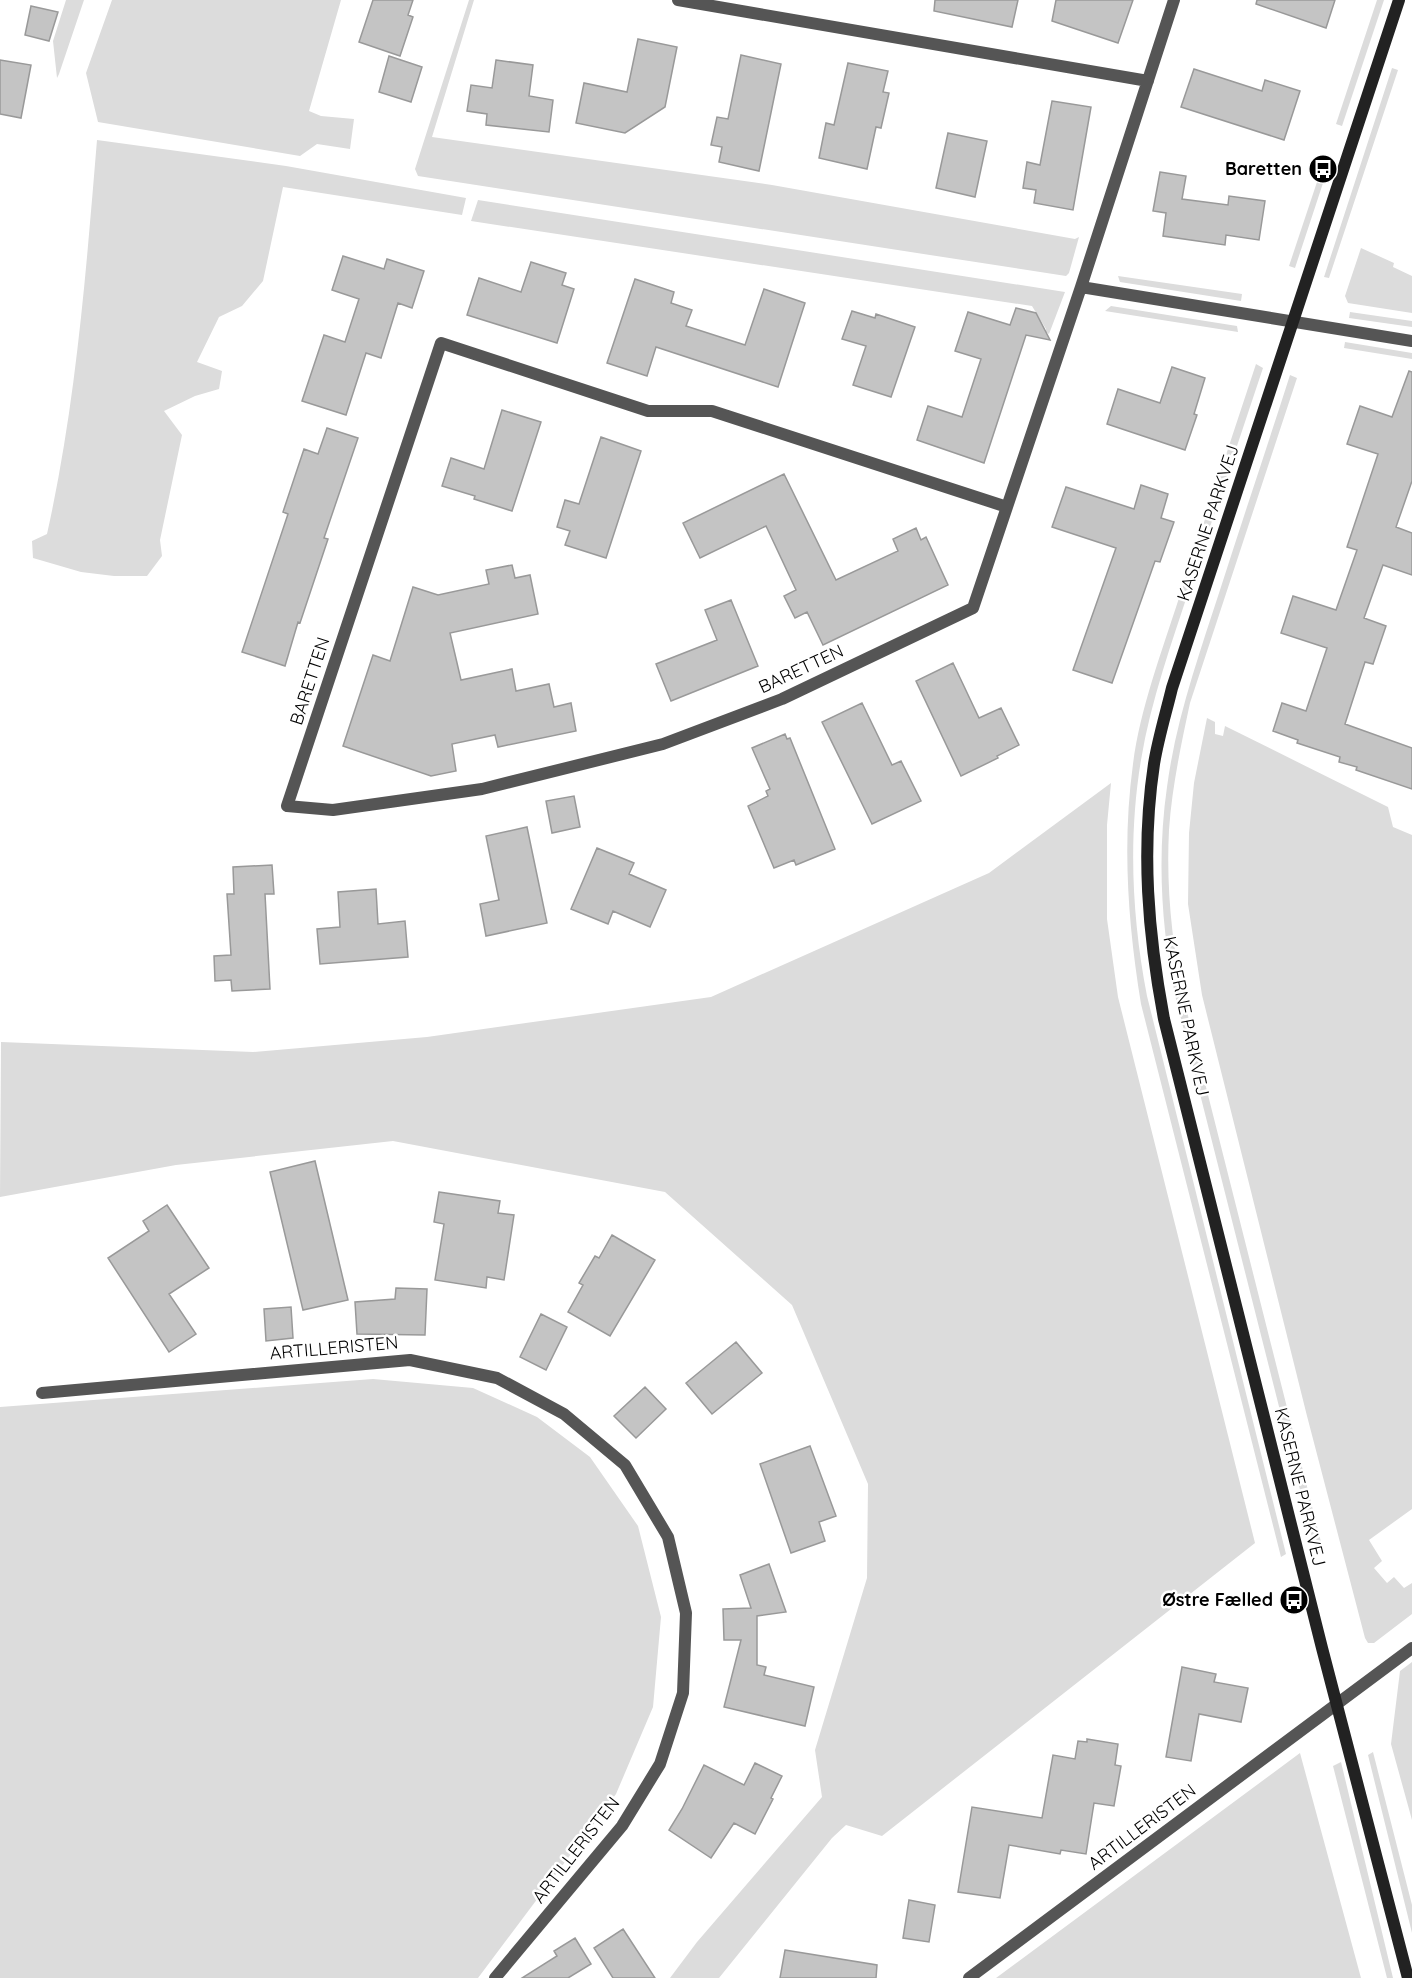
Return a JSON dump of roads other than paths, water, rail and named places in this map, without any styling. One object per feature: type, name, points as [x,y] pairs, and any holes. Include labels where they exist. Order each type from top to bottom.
[{"type":"street","points":[[678,0],[1148,81]]},
{"type":"street","name":"BARETTEN","points":[[1007,507],[712,411],[648,411],[441,343],[287,806],[333,810],[482,789],[663,744],[782,699],[973,608],[1082,287],[1174,0]]},
{"type":"street","name":"KASERNE PARKVEJ","points":[[1400,0],[1170,699],[1154,762],[1146,834],[1148,911],[1153,964],[1164,1019],[1336,1705],[1408,1978]]},
{"type":"street","points":[[1082,287],[1412,341]]},
{"type":"street","name":"ARTILLERISTEN","points":[[42,1393],[410,1360],[498,1378],[564,1414],[625,1465],[668,1537],[686,1613],[683,1693],[660,1764],[622,1826],[495,1978]]},
{"type":"street","name":"ARTILLERISTEN","points":[[969,1978],[1412,1648]]},
{"type":"place","name":"Baretten","points":[[1323,169]]},
{"type":"place","name":"Østre Fælled","points":[[1294,1600]]}]
